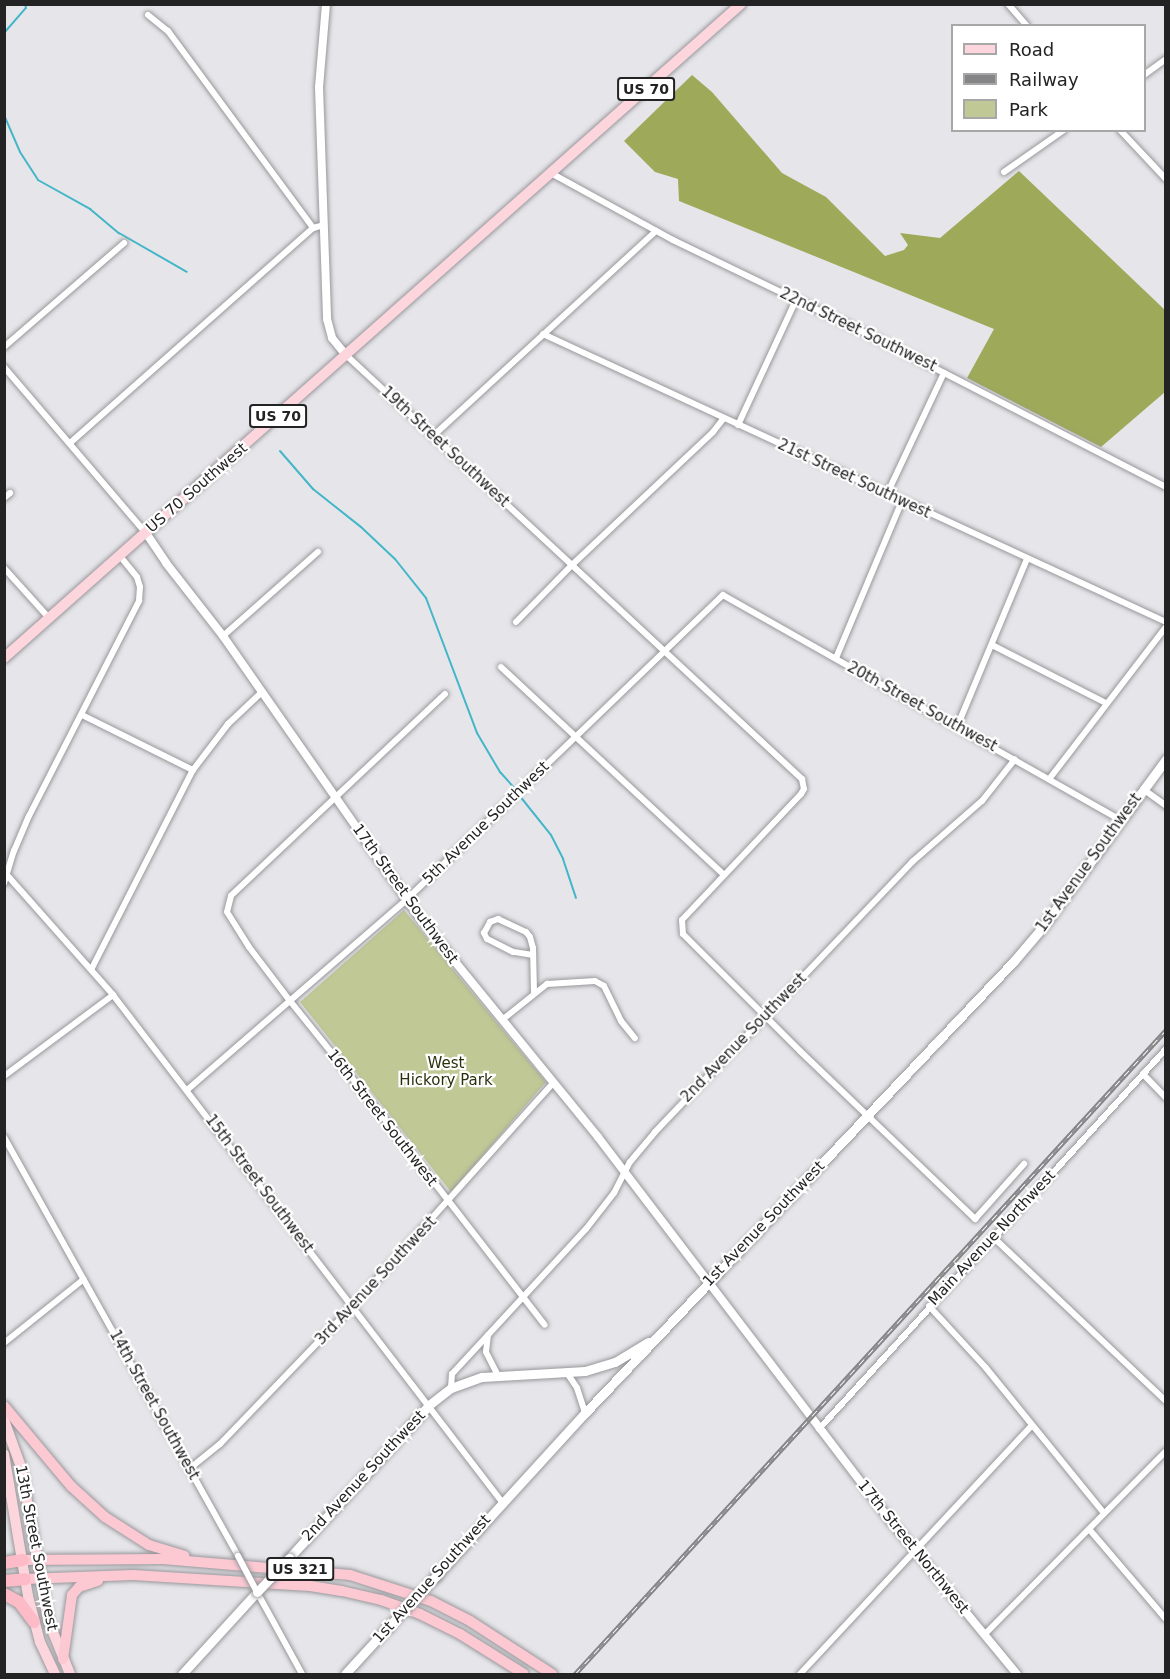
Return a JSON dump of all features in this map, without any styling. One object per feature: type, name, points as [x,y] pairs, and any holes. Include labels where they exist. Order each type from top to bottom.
[{"type":"highway","points":[[4,1406],[56,1469],[105,1517],[149,1545],[201,1562]]},
{"type":"highway","name":"US 321","points":[[4,1563],[38,1559],[121,1558],[324,1571],[390,1586],[431,1601],[470,1621],[552,1674]]},
{"type":"highway","points":[[63,1659],[72,1595],[88,1582],[133,1575]]},
{"type":"highway","name":"US 321","points":[[4,1581],[40,1577],[133,1575],[310,1586],[381,1600],[420,1614],[460,1634],[524,1674]]},
{"type":"highway","points":[[4,1593],[19,1602],[34,1622]]},
{"type":"main road","name":"US 70","points":[[551,173],[741,4]]},
{"type":"main road","name":"US 70 Southwest","points":[[4,658],[551,173]]},
{"type":"main road","name":"1st Avenue Southwest","points":[[345,1674],[585,1413],[1026,948],[1166,759]]},
{"type":"main road","name":"2nd Avenue Southwest","points":[[182,1674],[429,1405],[452,1388],[482,1377],[567,1373],[615,1362],[642,1347],[670,1323]]},
{"type":"main road","name":"13th Street Southwest","points":[[4,1420],[19,1459],[48,1620],[70,1674]]},
{"type":"main road","name":"13th Street Southwest","points":[[4,1454],[34,1622],[55,1674]]},
{"type":"street","name":"19th Street Southwest","points":[[326,4],[320,43],[318,87],[327,319],[332,338],[346,355],[573,564],[803,783],[801,794],[724,875]]},
{"type":"street","points":[[1008,4],[1025,24]]},
{"type":"street","points":[[148,15],[168,31],[314,228]]},
{"type":"street","points":[[1146,74],[1166,59]]},
{"type":"street","points":[[1004,172],[1061,132]]},
{"type":"street","points":[[1122,132],[1166,179]]},
{"type":"street","name":"22nd Street Southwest","points":[[551,173],[656,231],[944,373],[1166,487]]},
{"type":"street","points":[[70,443],[314,228],[324,225]]},
{"type":"street","points":[[433,436],[656,231]]},
{"type":"street","points":[[4,347],[124,243]]},
{"type":"street","points":[[738,425],[796,300]]},
{"type":"street","name":"21st Street Southwest","points":[[543,334],[1166,622]]},
{"type":"street","name":"17th Street Southwest","points":[[4,367],[146,533],[166,563],[223,636],[406,900],[624,1171],[811,1417]]},
{"type":"street","points":[[887,494],[944,373]]},
{"type":"street","points":[[516,622],[573,564],[713,432],[723,419]]},
{"type":"street","points":[[4,498],[10,493]]},
{"type":"street","points":[[836,658],[902,501]]},
{"type":"street","points":[[223,636],[318,552]]},
{"type":"street","points":[[4,883],[29,816],[139,601],[140,587],[137,577],[120,556]]},
{"type":"street","points":[[957,727],[1027,559]]},
{"type":"street","points":[[4,568],[49,618]]},
{"type":"street","name":"20th Street Southwest","points":[[723,595],[1121,819]]},
{"type":"street","name":"5th Avenue Southwest","points":[[187,1090],[406,900],[723,595]]},
{"type":"street","points":[[1050,778],[1166,627]]},
{"type":"street","points":[[992,645],[1106,703]]},
{"type":"street","points":[[501,667],[724,875],[682,920],[680,926],[690,941],[975,1219],[1024,1164]]},
{"type":"street","points":[[92,969],[193,770],[228,724],[262,692]]},
{"type":"street","points":[[336,799],[344,787],[445,694]]},
{"type":"street","points":[[82,715],[193,770]]},
{"type":"street","name":"2nd Avenue Southwest","points":[[452,1388],[452,1374],[600,1211],[614,1193],[624,1171],[655,1132],[912,862],[982,801],[1015,759]]},
{"type":"street","points":[[1143,789],[1166,806]]},
{"type":"street","name":"16th Street Southwest","points":[[336,799],[231,896],[226,907],[230,919],[290,1001],[545,1325]]},
{"type":"street","name":"15th Street Southwest","points":[[7,875],[113,995],[502,1502]]},
{"type":"street","points":[[533,955],[513,952],[488,939],[484,933],[490,922],[498,919],[526,932],[532,942],[533,955],[534,993]]},
{"type":"street","points":[[502,1020],[534,993],[554,983],[599,982],[607,991],[621,1021],[635,1038]]},
{"type":"street","points":[[4,1076],[113,995]]},
{"type":"street","name":"Main Avenue Northwest","points":[[819,1429],[1166,1049]]},
{"type":"street","points":[[1143,1074],[1166,1098]]},
{"type":"street","name":"3rd Avenue Southwest","points":[[189,1469],[220,1444],[353,1306],[553,1083]]},
{"type":"street","name":"14th Street Southwest","points":[[4,1137],[302,1674]]},
{"type":"street","points":[[993,1237],[1166,1401]]},
{"type":"street","points":[[4,1343],[84,1279]]},
{"type":"street","points":[[929,1306],[1032,1425],[1104,1513]]},
{"type":"street","points":[[490,1332],[485,1342],[486,1352],[498,1376]]},
{"type":"street","points":[[567,1373],[577,1388],[585,1413]]},
{"type":"street","name":"17th Street Northwest","points":[[811,1417],[916,1552],[1017,1674]]},
{"type":"street","points":[[800,1674],[1032,1425]]},
{"type":"street","points":[[984,1635],[1166,1451]]},
{"type":"street","points":[[1089,1529],[1166,1619]]},
{"type":"green space","points":[[692,75],[712,92],[782,173],[826,197],[885,256],[904,250],[908,245],[900,233],[940,238],[1019,171],[1165,310],[1165,392],[1101,447],[967,378],[994,329],[679,201],[678,179],[655,172],[624,141]]},
{"type":"green space","name":"West Hickory Park","points":[[404,910],[546,1082],[451,1192],[300,1002]]},
{"type":"waterway","points":[[4,33],[26,8],[25,4]]},
{"type":"waterway","points":[[4,115],[20,152],[38,180],[90,209],[119,233],[187,272]]},
{"type":"waterway","points":[[280,451],[313,489],[361,527],[395,559],[426,598],[477,733],[500,772],[516,790]]},
{"type":"waterway","points":[[519,795],[551,835],[563,859],[576,898]]},
{"type":"railway","points":[[575,1674],[1166,1030]]}]
